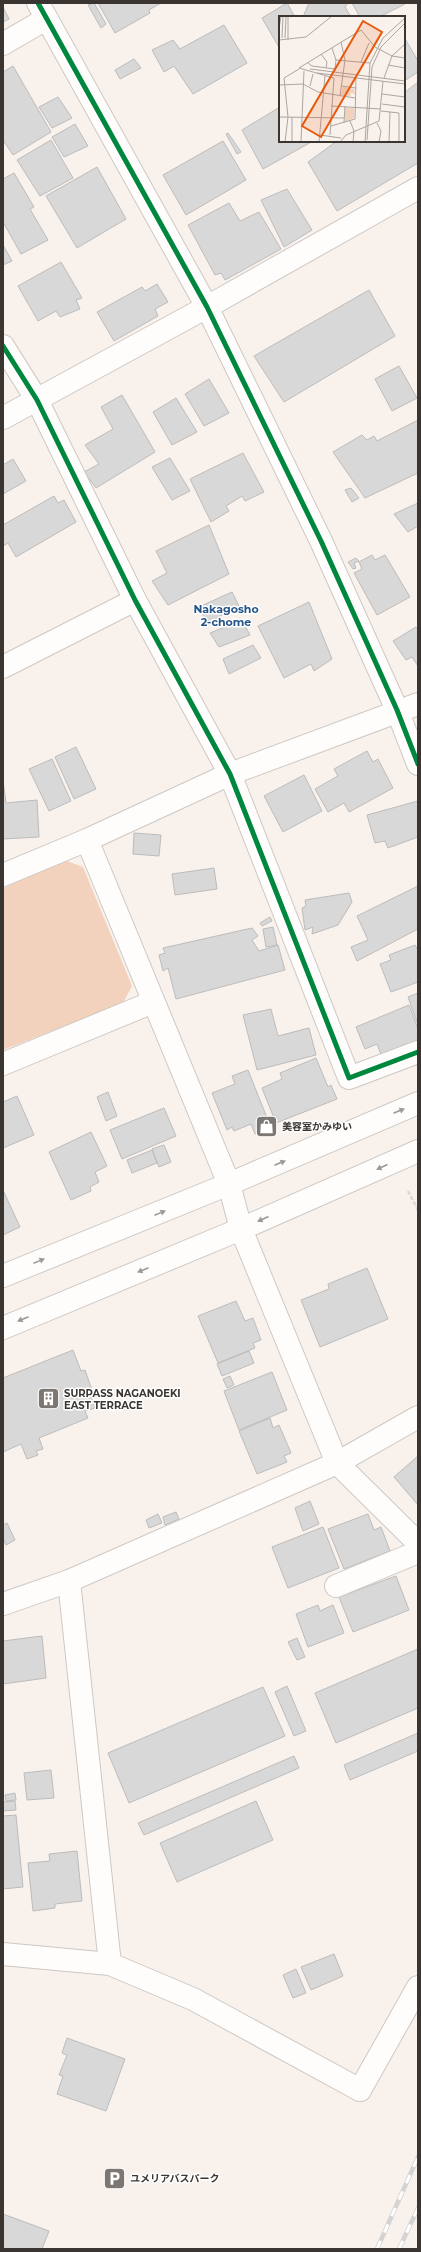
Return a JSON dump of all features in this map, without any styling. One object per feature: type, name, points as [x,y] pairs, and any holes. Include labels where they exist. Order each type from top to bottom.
[{"type":"street","points":[[3,44],[42,11],[207,307],[321,541],[397,710],[418,764]]},
{"type":"street","points":[[3,418],[207,307],[418,188]]},
{"type":"street","points":[[3,346],[37,400],[135,600],[230,774],[349,1078],[418,1052]]},
{"type":"street","points":[[3,667],[135,600]]},
{"type":"street","points":[[3,875],[87,840],[230,774],[397,710],[418,704]]},
{"type":"street","points":[[87,840],[229,1184],[241,1229],[337,1463],[418,1543]]},
{"type":"street","points":[[3,1064],[153,1002]]},
{"type":"street","points":[[3,1276],[229,1184],[418,1103]]},
{"type":"street","points":[[3,1328],[241,1229],[418,1151]]},
{"type":"street","points":[[3,1604],[69,1581],[337,1463],[418,1417]]},
{"type":"street","points":[[336,1586],[418,1552]]},
{"type":"street","points":[[69,1581],[110,1964]]},
{"type":"street","points":[[3,1954],[110,1964],[193,1999],[360,2090],[418,1988]]},
{"type":"path","points":[[408,1190],[418,1210]]},
{"type":"shaded area","points":[[64,860],[83,867],[132,986],[123,1003],[3,1050],[3,888]]},
{"type":"building","points":[[94,3],[106,24],[101,28],[88,5]]},
{"type":"building","points":[[98,3],[161,3],[149,10],[150,13],[115,33]]},
{"type":"building","points":[[287,3],[294,16],[279,16],[279,47],[262,18]]},
{"type":"building","points":[[309,3],[348,3],[345,7],[350,16],[303,16]]},
{"type":"building","points":[[352,3],[405,4],[381,16],[359,16]]},
{"type":"building","points":[[3,7],[9,19],[3,22]]},
{"type":"building","points":[[224,25],[247,63],[193,94],[174,66],[164,72],[152,50],[173,40],[180,49]]},
{"type":"building","points":[[405,39],[418,61],[418,72],[405,80]]},
{"type":"building","points":[[134,59],[141,68],[120,79],[115,70]]},
{"type":"building","points":[[13,66],[51,132],[13,155],[3,140],[3,72]]},
{"type":"building","points":[[418,82],[418,163],[337,211],[308,162],[336,142],[405,142],[405,92]]},
{"type":"building","points":[[58,97],[72,118],[52,128],[39,107]]},
{"type":"building","points":[[279,108],[279,142],[311,142],[263,169],[242,130]]},
{"type":"building","points":[[75,124],[88,146],[64,157],[52,137]]},
{"type":"building","points":[[228,133],[241,152],[237,154],[226,134]]},
{"type":"building","points":[[51,140],[73,178],[40,196],[17,160]]},
{"type":"building","points":[[223,141],[246,180],[186,215],[163,175]]},
{"type":"building","points":[[97,167],[126,219],[77,248],[46,196]]},
{"type":"building","points":[[14,173],[34,207],[30,209],[48,240],[21,254],[3,222],[3,179]]},
{"type":"building","points":[[287,189],[312,230],[284,247],[261,200]]},
{"type":"building","points":[[229,203],[240,221],[259,212],[281,249],[225,280],[221,273],[215,275],[188,225]]},
{"type":"building","points":[[3,245],[12,261],[3,265]]},
{"type":"building","points":[[61,262],[82,298],[76,300],[80,309],[60,317],[56,311],[38,321],[18,286]]},
{"type":"building","points":[[157,284],[168,302],[155,309],[158,316],[114,341],[97,312],[142,287],[145,291]]},
{"type":"building","points":[[369,290],[395,336],[284,402],[254,356]]},
{"type":"building","points":[[399,366],[417,398],[392,411],[375,379]]},
{"type":"building","points":[[209,379],[229,413],[204,426],[185,394]]},
{"type":"building","points":[[122,395],[155,452],[96,488],[84,472],[99,464],[85,445],[113,429],[101,407]]},
{"type":"building","points":[[176,398],[197,432],[172,445],[153,412]]},
{"type":"building","points":[[418,420],[418,473],[365,498],[333,452],[362,435],[367,440],[374,436],[377,441]]},
{"type":"building","points":[[243,453],[264,492],[245,501],[242,496],[226,506],[229,511],[211,522],[190,479]]},
{"type":"building","points":[[170,458],[190,491],[172,500],[152,467]]},
{"type":"building","points":[[13,459],[26,481],[3,494],[3,465]]},
{"type":"building","points":[[351,488],[359,498],[352,502],[345,490]]},
{"type":"building","points":[[54,496],[58,503],[64,500],[76,522],[16,557],[8,543],[3,546],[3,525]]},
{"type":"building","points":[[418,503],[418,526],[408,532],[394,514]]},
{"type":"building","points":[[209,525],[229,574],[168,605],[152,581],[167,573],[156,551]]},
{"type":"building","points":[[372,555],[375,560],[385,555],[410,597],[377,615],[354,573],[362,569],[359,562]]},
{"type":"building","points":[[356,558],[359,561],[354,563],[356,568],[353,569],[348,562]]},
{"type":"building","points":[[232,592],[239,606],[207,623],[199,607]]},
{"type":"building","points":[[309,602],[332,659],[314,671],[311,664],[284,678],[258,626]]},
{"type":"building","points":[[242,620],[250,635],[219,647],[210,633]]},
{"type":"building","points":[[416,627],[418,630],[418,666],[412,657],[406,660],[393,641]]},
{"type":"building","points":[[253,645],[261,658],[229,674],[223,659]]},
{"type":"building","points":[[76,747],[96,789],[74,799],[55,757]]},
{"type":"building","points":[[367,751],[373,762],[378,759],[393,788],[349,812],[344,803],[328,812],[315,789],[338,776],[334,769]]},
{"type":"building","points":[[52,759],[71,801],[49,811],[29,769]]},
{"type":"building","points":[[304,775],[322,811],[283,832],[264,796]]},
{"type":"building","points":[[3,780],[6,803],[37,800],[39,837],[3,839]]},
{"type":"building","points":[[418,801],[418,837],[388,848],[385,841],[375,843],[367,815]]},
{"type":"building","points":[[134,833],[161,835],[159,856],[133,854]]},
{"type":"building","points":[[214,868],[217,889],[175,895],[172,874]]},
{"type":"building","points":[[418,886],[418,929],[357,961],[351,947],[368,940],[357,916]]},
{"type":"building","points":[[349,893],[352,902],[338,925],[312,934],[313,927],[305,930],[302,908],[306,906],[305,900]]},
{"type":"building","points":[[270,917],[272,921],[262,926],[260,923]]},
{"type":"building","points":[[273,927],[277,945],[266,947],[263,929]]},
{"type":"building","points":[[252,928],[258,936],[252,940],[259,951],[278,945],[285,970],[176,999],[168,968],[163,971],[159,955],[165,953],[163,948]]},
{"type":"building","points":[[415,945],[418,950],[418,982],[391,992],[380,964],[391,960],[389,955]]},
{"type":"building","points":[[418,993],[418,1025],[408,997]]},
{"type":"building","points":[[409,1005],[418,1029],[418,1042],[382,1057],[377,1044],[365,1049],[356,1027]]},
{"type":"building","points":[[271,1009],[278,1036],[309,1028],[316,1055],[257,1070],[243,1015]]},
{"type":"building","points":[[316,1058],[328,1087],[331,1085],[337,1099],[276,1123],[262,1088],[282,1079],[280,1073]]},
{"type":"building","points":[[248,1070],[271,1128],[255,1134],[251,1124],[234,1131],[232,1127],[227,1130],[212,1093],[235,1084],[232,1076]]},
{"type":"building","points":[[108,1092],[117,1116],[106,1121],[97,1097]]},
{"type":"building","points":[[17,1096],[34,1135],[3,1148],[3,1102]]},
{"type":"building","points":[[164,1108],[176,1136],[122,1159],[110,1130]]},
{"type":"building","points":[[91,1132],[107,1166],[95,1172],[99,1182],[90,1187],[91,1191],[71,1200],[49,1152]]},
{"type":"building","points":[[164,1145],[171,1162],[159,1167],[152,1149]]},
{"type":"building","points":[[152,1150],[157,1163],[132,1173],[127,1160]]},
{"type":"building","points":[[3,1190],[20,1227],[3,1235]]},
{"type":"building","points":[[367,1268],[388,1319],[320,1347],[301,1300],[329,1289],[328,1284]]},
{"type":"building","points":[[236,1301],[245,1321],[253,1318],[261,1340],[253,1343],[255,1348],[218,1363],[198,1316]]},
{"type":"building","name":"SURPASS NAGANOEKI EAST TERRACE","points":[[73,1350],[81,1371],[85,1370],[92,1390],[89,1391],[95,1408],[85,1411],[88,1418],[39,1438],[43,1449],[36,1451],[38,1455],[27,1459],[21,1444],[3,1452],[3,1378]]},
{"type":"building","points":[[249,1351],[254,1363],[222,1376],[217,1364]]},
{"type":"building","points":[[272,1372],[287,1410],[239,1430],[224,1391]]},
{"type":"building","points":[[230,1376],[234,1385],[227,1388],[223,1379]]},
{"type":"building","points":[[270,1418],[273,1428],[279,1425],[291,1453],[284,1456],[287,1462],[257,1474],[239,1431]]},
{"type":"building","points":[[418,1456],[418,1505],[394,1477]]},
{"type":"building","points":[[310,1501],[319,1524],[303,1531],[295,1508]]},
{"type":"building","points":[[176,1512],[179,1519],[165,1525],[163,1517]]},
{"type":"building","points":[[158,1514],[162,1523],[149,1528],[146,1520]]},
{"type":"building","points":[[368,1514],[374,1530],[381,1527],[390,1551],[344,1569],[328,1529]]},
{"type":"building","points":[[7,1523],[15,1540],[6,1545],[3,1539],[3,1525]]},
{"type":"building","points":[[323,1527],[339,1568],[288,1588],[272,1547]]},
{"type":"building","points":[[396,1576],[409,1610],[353,1632],[339,1597]]},
{"type":"building","points":[[318,1605],[320,1611],[333,1605],[344,1633],[308,1647],[296,1614]]},
{"type":"building","points":[[42,1636],[46,1678],[3,1684],[3,1641]]},
{"type":"building","points":[[297,1638],[305,1657],[297,1660],[288,1642]]},
{"type":"building","points":[[418,1649],[418,1708],[336,1743],[315,1693]]},
{"type":"building","points":[[287,1686],[306,1731],[294,1736],[275,1692]]},
{"type":"building","points":[[263,1687],[285,1736],[129,1803],[108,1753]]},
{"type":"building","points":[[418,1733],[418,1751],[350,1780],[344,1765]]},
{"type":"building","points":[[294,1756],[299,1768],[144,1835],[138,1823]]},
{"type":"building","points":[[51,1770],[54,1798],[27,1800],[24,1773]]},
{"type":"building","points":[[15,1793],[16,1800],[6,1801],[5,1795]]},
{"type":"building","points":[[15,1801],[16,1810],[3,1811],[3,1802]]},
{"type":"building","points":[[256,1801],[273,1840],[177,1882],[160,1843]]},
{"type":"building","points":[[16,1815],[23,1887],[3,1889],[3,1816]]},
{"type":"building","points":[[77,1851],[82,1901],[55,1904],[55,1908],[33,1911],[28,1863],[50,1861],[49,1854]]},
{"type":"building","points":[[334,1954],[343,1976],[311,1990],[301,1967]]},
{"type":"building","points":[[296,1969],[306,1993],[293,1998],[283,1975]]},
{"type":"building","points":[[67,2038],[125,2059],[106,2111],[57,2094],[63,2076],[59,2075],[67,2055],[62,2053]]},
{"type":"building","points":[[3,2214],[49,2231],[42,2249],[3,2249]]},
{"type":"railway","points":[[377,2249],[418,2157]]},
{"type":"railway","points":[[399,2249],[418,2208]]},
{"type":"cycle path","points":[[38,3],[207,307],[321,541],[397,710],[418,764]]},
{"type":"cycle path","points":[[3,346],[37,400],[135,600],[230,774],[349,1078],[418,1052]]},
{"type":"place","name":"美容室かみゆい","points":[[267,1126]]},
{"type":"place","name":"SURPASS NAGANOEKI EAST TERRACE","points":[[48,1399]]},
{"type":"place","name":"ユメリアバスパーク","points":[[115,2178]]},
{"type":"district","name":"Nakagosho 2-chome","points":[[226,615]]}]
